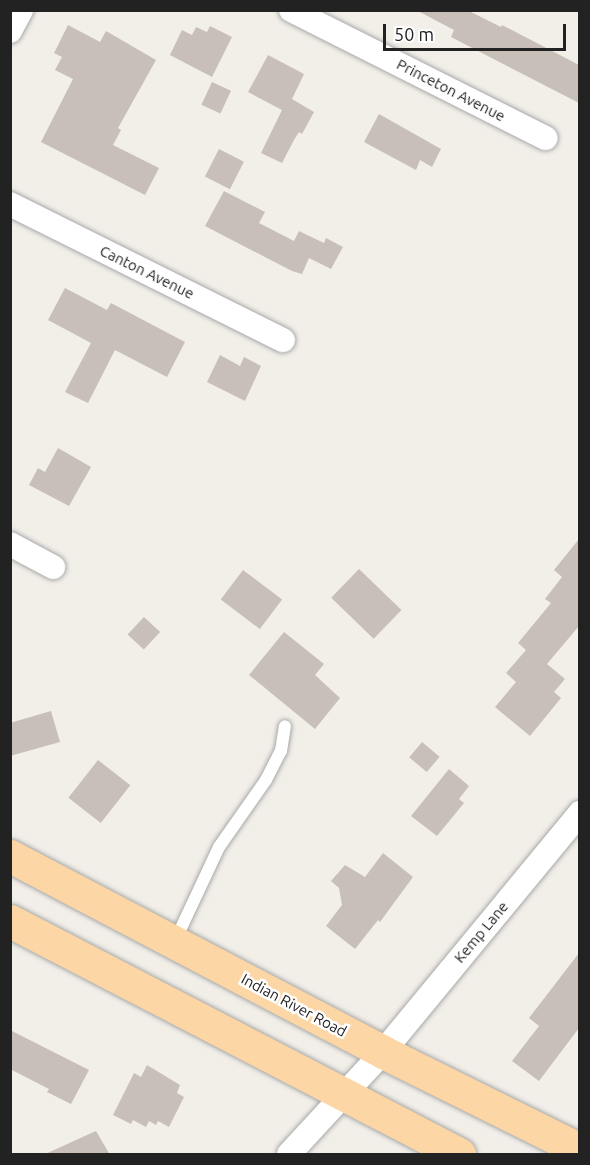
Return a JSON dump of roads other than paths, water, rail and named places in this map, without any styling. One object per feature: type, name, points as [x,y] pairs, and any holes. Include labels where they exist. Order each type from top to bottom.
[{"type":"main road","name":"Indian River Road","points":[[10,856],[382,1052],[579,1150]]},
{"type":"main road","points":[[10,921],[459,1155]]},
{"type":"street","points":[[10,32],[21,10]]},
{"type":"street","name":"Princeton Avenue","points":[[291,10],[546,138]]},
{"type":"street","name":"Canton Avenue","points":[[10,204],[283,340]]},
{"type":"street","points":[[10,544],[53,567]]},
{"type":"street","name":"Kemp Lane","points":[[289,1155],[382,1052],[579,813]]},
{"type":"lane","points":[[175,942],[219,847],[266,780],[276,761],[281,751],[285,726]]}]
